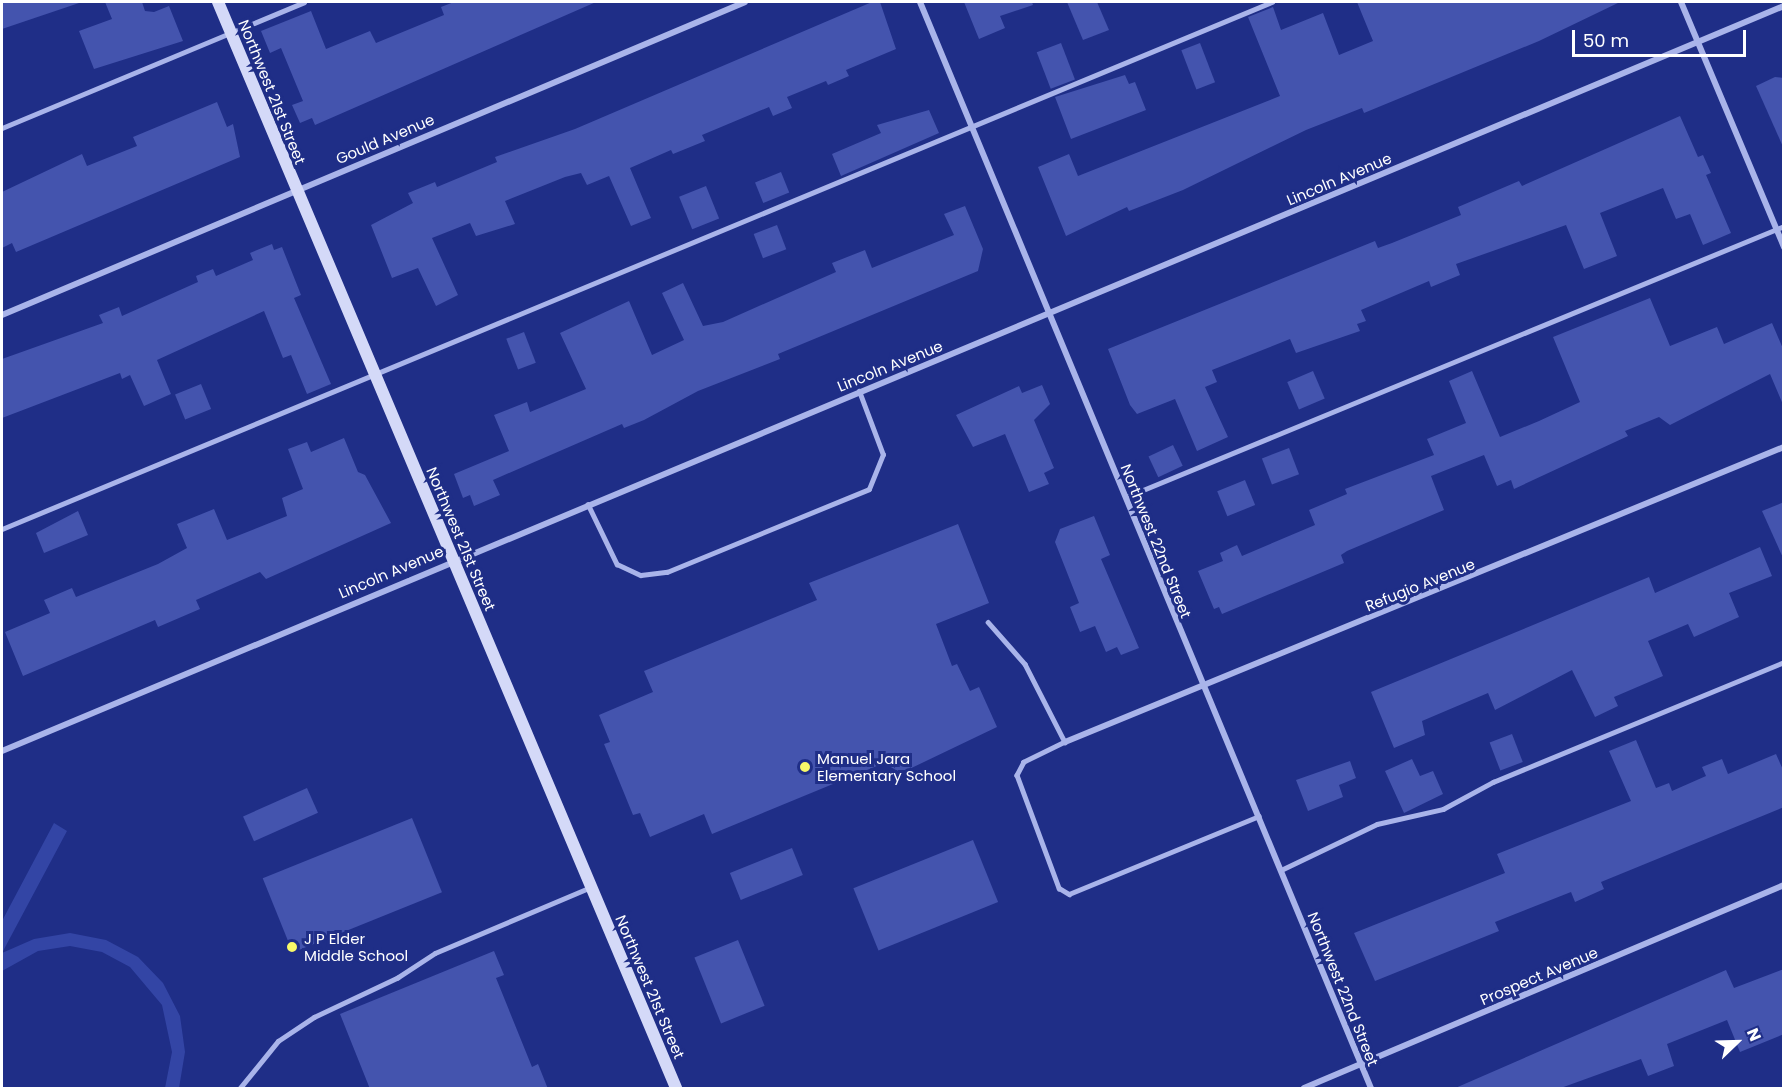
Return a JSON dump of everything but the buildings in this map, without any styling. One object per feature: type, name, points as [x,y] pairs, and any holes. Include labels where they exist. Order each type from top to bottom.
[{"type":"street","name":"Northwest 21st Street","points":[[218,2],[676,1089]]},
{"type":"street","name":"Gould Avenue","points":[[2,315],[745,2]]},
{"type":"street","name":"Northwest 22nd Street","points":[[920,2],[1371,1089]]},
{"type":"street","points":[[1681,2],[1784,247]]},
{"type":"street","name":"Lincoln Avenue","points":[[2,758],[4,750],[453,559],[1050,313],[1784,6]]},
{"type":"street","name":"Refugio Avenue","points":[[1065,742],[1784,447]]},
{"type":"street","name":"Prospect Avenue","points":[[1304,1089],[1784,885]]},
{"type":"lane","points":[[2,128],[304,2]]},
{"type":"lane","points":[[2,529],[973,129],[1272,2]]},
{"type":"lane","points":[[1126,497],[1784,226]]},
{"type":"lane","points":[[588,504],[617,564],[641,575],[667,572],[869,489],[883,454],[859,391]]},
{"type":"lane","points":[[988,622],[1025,664],[1065,742],[1024,762],[1017,786],[1054,880],[1069,894],[1259,816]]},
{"type":"lane","points":[[1281,870],[1377,824],[1443,809],[1493,782],[1784,662]]},
{"type":"lane","points":[[240,1089],[278,1041],[314,1017],[397,978],[435,953],[592,887]]},
{"type":"shaded area","points":[[54,823],[67,831],[2,953],[2,921]]},
{"type":"shaded area","points":[[70,933],[106,940],[138,957],[163,983],[180,1016],[185,1052],[179,1088],[165,1088],[172,1052],[162,1005],[130,967],[102,952],[70,946],[38,951],[2,971],[2,953],[34,939]]},
{"type":"place","name":"Manuel Jara Elementary School","points":[[805,767]]},
{"type":"place","name":"J P Elder Middle School","points":[[292,947]]}]
